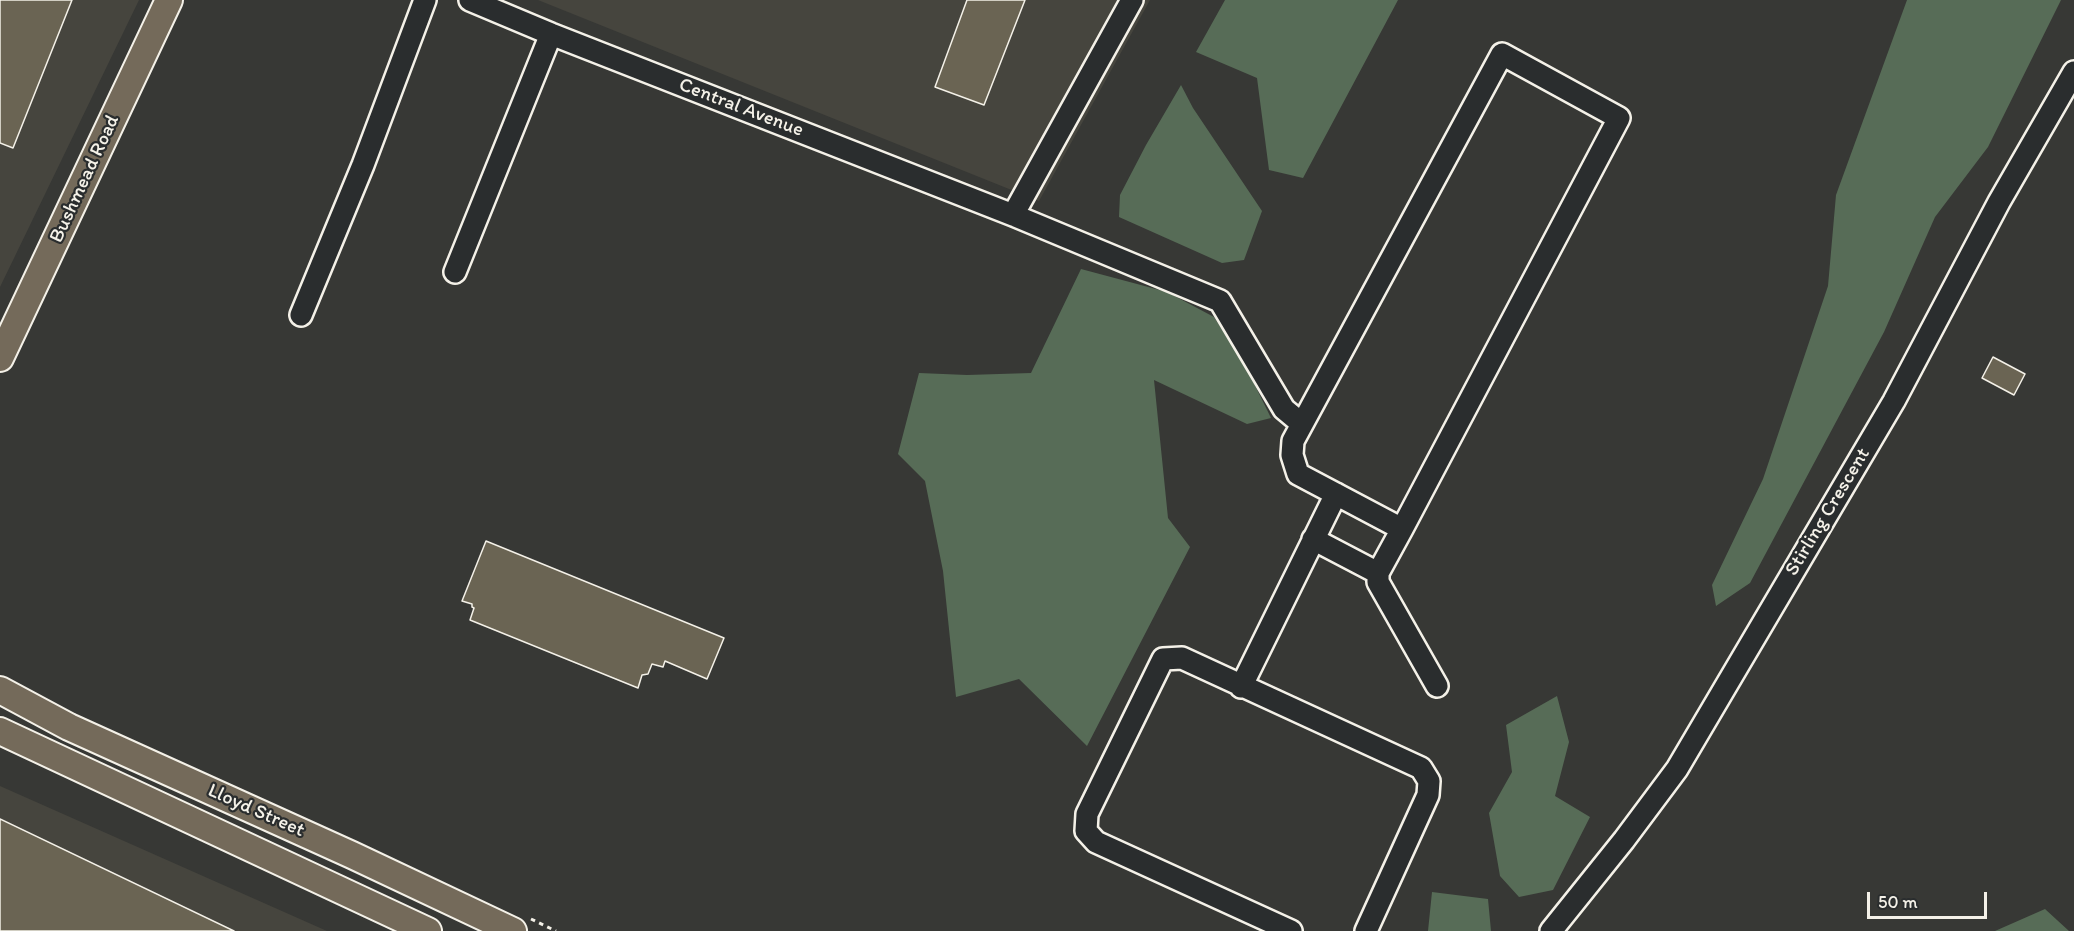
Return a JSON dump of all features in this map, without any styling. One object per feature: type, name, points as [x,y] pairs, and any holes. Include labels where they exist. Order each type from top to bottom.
[{"type":"main road","name":"Bushmead Road","points":[[0,358],[170,0]]},
{"type":"main road","name":"Lloyd Street","points":[[0,690],[69,727],[352,855],[513,931]]},
{"type":"main road","name":"Lloyd Street","points":[[0,731],[428,931]]},
{"type":"street","points":[[301,315],[363,165],[425,0]]},
{"type":"street","name":"Central Avenue","points":[[470,0],[1013,215],[1220,301],[1284,409],[1302,424]]},
{"type":"street","points":[[1013,215],[1132,0]]},
{"type":"street","points":[[455,272],[551,34]]},
{"type":"street","points":[[1402,529],[1298,474],[1292,455],[1293,441],[1502,54],[1619,118],[1402,529],[1378,573],[1378,582],[1437,686]]},
{"type":"street","name":"Stirling Crescent","points":[[1551,931],[1677,769],[1894,401],[1999,202],[2074,72]]},
{"type":"street","points":[[1241,687],[1336,494]]},
{"type":"street","points":[[1313,539],[1378,573]]},
{"type":"street","points":[[1291,931],[1096,842],[1086,831],[1087,814],[1163,659],[1182,658],[1421,768],[1429,782],[1428,795],[1365,931]]},
{"type":"shaded area","points":[[0,0],[139,0],[0,287]]},
{"type":"shaded area","points":[[538,0],[1150,0],[1039,201]]},
{"type":"shaded area","points":[[0,786],[327,931],[0,931]]},
{"type":"green space","points":[[1225,0],[1398,0],[1303,178],[1269,170],[1257,78],[1196,52]]},
{"type":"green space","points":[[1907,0],[2061,0],[1988,147],[1935,217],[1884,332],[1750,583],[1716,606],[1712,585],[1763,479],[1828,286],[1836,195]]},
{"type":"green space","points":[[1181,85],[1193,108],[1262,211],[1244,260],[1222,263],[1119,217],[1120,195]]},
{"type":"green space","points":[[1081,269],[1167,292],[1214,317],[1246,367],[1271,418],[1247,424],[1154,380],[1168,518],[1190,547],[1087,746],[1019,679],[956,697],[943,571],[925,481],[898,454],[919,373],[967,375],[1031,373]]},
{"type":"green space","points":[[1557,696],[1569,742],[1555,796],[1590,817],[1553,890],[1519,897],[1500,876],[1489,813],[1512,772],[1506,725]]},
{"type":"green space","points":[[1432,892],[1488,899],[1491,931],[1428,931]]},
{"type":"green space","points":[[2045,909],[2069,931],[1995,931]]},
{"type":"building","points":[[0,0],[72,0],[13,148],[0,143]]},
{"type":"building","points":[[967,0],[1025,0],[984,105],[935,87]]},
{"type":"building","points":[[1993,357],[2025,374],[2014,395],[1982,378]]},
{"type":"building","points":[[486,541],[724,638],[707,679],[665,661],[663,667],[652,664],[648,674],[642,675],[638,688],[470,620],[474,608],[472,604],[462,601]]},
{"type":"building","points":[[0,819],[234,931],[0,931]]}]
